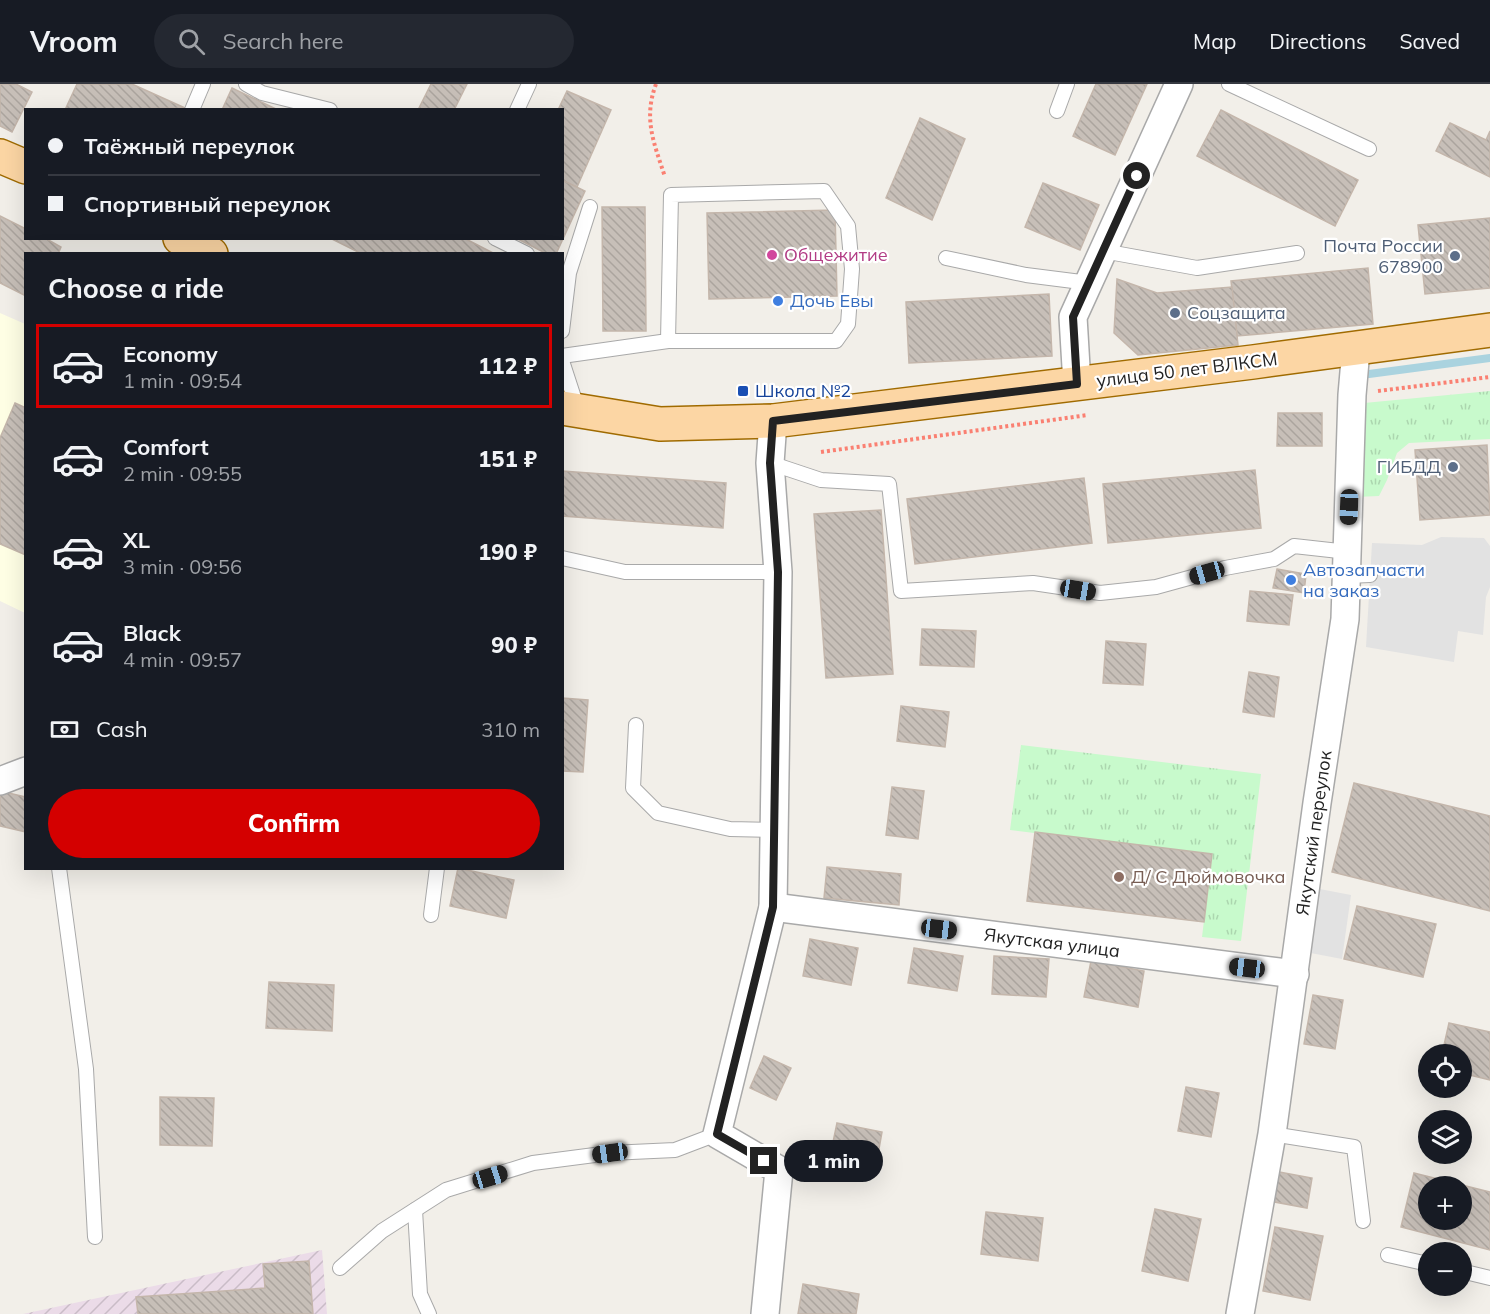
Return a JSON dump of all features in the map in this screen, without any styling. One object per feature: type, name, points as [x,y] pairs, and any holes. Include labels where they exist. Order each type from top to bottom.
[{"type":"main road","points":[[0,156],[24,166]]},
{"type":"main road","points":[[184,240],[207,252]]},
{"type":"main road","name":"улица 50 лет ВЛКСМ","points":[[570,409],[660,424],[773,421],[1490,330]]},
{"type":"street","points":[[1077,384],[1073,317],[1179,84]]},
{"type":"street","name":"Якутский переулок","points":[[1240,1314],[1272,1134],[1317,803],[1355,568],[1352,395],[1356,348]]},
{"type":"street","points":[[765,1314],[779,1170],[717,1134],[773,907],[778,572],[770,463],[773,421]]},
{"type":"street","points":[[0,781],[24,772]]},
{"type":"street","name":"Якутская улица","points":[[773,907],[1295,975]]},
{"type":"lane","points":[[193,108],[203,84]]},
{"type":"lane","points":[[246,84],[262,93],[322,108]]},
{"type":"lane","points":[[518,108],[529,84]]},
{"type":"lane","points":[[1057,111],[1067,84]]},
{"type":"lane","points":[[1229,84],[1370,149]]},
{"type":"lane","points":[[564,356],[668,341],[836,341],[848,324],[852,269],[848,226],[824,191],[671,195],[668,341]]},
{"type":"lane","points":[[564,301],[566,271],[590,207]]},
{"type":"lane","points":[[499,240],[523,252]]},
{"type":"lane","points":[[1103,251],[1197,268],[1297,253]]},
{"type":"lane","points":[[946,258],[1026,275],[1089,283]]},
{"type":"lane","points":[[564,373],[570,409]]},
{"type":"lane","points":[[770,463],[821,480],[889,484],[901,591],[1033,583],[1100,593],[1156,587],[1225,568],[1274,559],[1294,546],[1355,568]]},
{"type":"lane","points":[[564,558],[625,572],[778,572]]},
{"type":"lane","points":[[636,725],[633,788],[658,813],[730,829],[775,830]]},
{"type":"lane","points":[[59,870],[86,1069],[95,1237]]},
{"type":"lane","points":[[431,915],[437,870]]},
{"type":"lane","points":[[340,1268],[382,1231],[446,1190],[533,1163],[610,1153],[675,1150],[717,1134]]},
{"type":"lane","points":[[1272,1134],[1354,1147],[1363,1221]]},
{"type":"lane","points":[[415,1210],[420,1294],[429,1314]]},
{"type":"lane","points":[[1388,1255],[1418,1262]]},
{"type":"lane","points":[[1472,1274],[1490,1278]]},
{"type":"path","points":[[657,84],[650,101],[651,137],[671,195]]},
{"type":"path","points":[[1352,395],[1490,377]]},
{"type":"shaded area","points":[[0,313],[24,324],[24,613],[0,601]]},
{"type":"shaded area","points":[[1441,537],[1484,538],[1490,546],[1490,587],[1486,597],[1483,635],[1458,631],[1454,662],[1366,647],[1372,543],[1422,545]]},
{"type":"shaded area","points":[[1304,886],[1351,895],[1342,959],[1295,950]]},
{"type":"shaded area","points":[[322,1250],[327,1314],[23,1314]]},
{"type":"green space","points":[[1490,391],[1490,439],[1409,443],[1397,453],[1379,496],[1355,497],[1364,403]]},
{"type":"green space","points":[[1021,745],[1261,774],[1241,941],[1202,937],[1212,855],[1010,830]]},
{"type":"building","points":[[0,84],[16,84],[32,92],[12,132],[0,126]]},
{"type":"building","points":[[77,84],[132,84],[185,108],[66,108]]},
{"type":"building","points":[[431,84],[467,84],[455,108],[419,108]]},
{"type":"building","points":[[1096,84],[1147,84],[1115,155],[1073,136]]},
{"type":"building","points":[[232,88],[274,108],[223,108]]},
{"type":"building","points":[[567,91],[611,110],[577,187],[564,182],[564,108],[559,108]]},
{"type":"building","points":[[1221,110],[1358,180],[1335,226],[1197,156]]},
{"type":"building","points":[[920,118],[965,139],[932,220],[886,198]]},
{"type":"building","points":[[1450,123],[1486,140],[1490,131],[1490,177],[1436,151]]},
{"type":"building","points":[[564,181],[585,191],[564,237]]},
{"type":"building","points":[[1043,183],[1099,205],[1080,250],[1025,227]]},
{"type":"building","points":[[602,207],[645,207],[646,331],[603,331]]},
{"type":"building","name":"Общежитие","points":[[835,210],[837,296],[709,299],[707,213]]},
{"type":"building","points":[[0,216],[24,228],[24,240],[49,240],[61,247],[59,252],[24,252],[24,295],[0,283]]},
{"type":"building","name":"Почта России 678900","points":[[1490,218],[1490,288],[1425,294],[1418,225]]},
{"type":"building","points":[[334,240],[468,240],[491,252],[358,252]]},
{"type":"building","points":[[520,240],[562,240],[557,252],[543,252]]},
{"type":"building","points":[[1368,268],[1373,324],[1237,336],[1231,281]]},
{"type":"building","name":"Соцзащита","points":[[1117,279],[1157,293],[1232,287],[1238,345],[1138,355],[1114,333]]},
{"type":"building","points":[[1049,294],[1052,356],[909,363],[906,302]]},
{"type":"building","points":[[15,403],[24,407],[24,554],[0,544],[0,438]]},
{"type":"building","points":[[1278,413],[1322,413],[1322,446],[1277,446]]},
{"type":"building","name":"ГИБДД","points":[[1487,445],[1490,515],[1420,520],[1415,450]]},
{"type":"building","points":[[1255,470],[1261,528],[1108,543],[1103,484]]},
{"type":"building","points":[[564,471],[726,483],[723,528],[564,516]]},
{"type":"building","points":[[1084,478],[1092,543],[915,564],[907,499]]},
{"type":"building","points":[[881,510],[893,674],[826,678],[814,514]]},
{"type":"building","points":[[1277,569],[1306,574],[1304,593],[1273,588]]},
{"type":"building","points":[[1250,591],[1293,595],[1289,625],[1247,621]]},
{"type":"building","points":[[922,629],[976,631],[974,667],[920,665]]},
{"type":"building","points":[[1106,641],[1146,644],[1143,685],[1103,683]]},
{"type":"building","points":[[1249,672],[1279,677],[1274,717],[1243,712]]},
{"type":"building","points":[[564,698],[588,700],[583,772],[564,771]]},
{"type":"building","points":[[901,706],[949,712],[945,747],[897,741]]},
{"type":"building","points":[[1354,783],[1490,816],[1490,911],[1332,872]]},
{"type":"building","points":[[892,787],[924,791],[918,839],[886,835]]},
{"type":"building","points":[[0,791],[24,797],[24,832],[0,826]]},
{"type":"building","name":"Д/ С Дюймовочка","points":[[1035,832],[1212,854],[1204,922],[1027,901]]},
{"type":"building","points":[[827,867],[901,874],[899,905],[824,898]]},
{"type":"building","points":[[458,870],[514,880],[506,918],[450,906]]},
{"type":"building","points":[[1357,906],[1436,924],[1423,977],[1344,959]]},
{"type":"building","points":[[810,939],[858,948],[851,985],[803,976]]},
{"type":"building","points":[[914,948],[963,956],[957,991],[908,983]]},
{"type":"building","points":[[994,956],[1049,959],[1046,997],[992,994]]},
{"type":"building","points":[[1091,961],[1144,971],[1138,1007],[1084,997]]},
{"type":"building","points":[[269,982],[334,985],[332,1031],[266,1028]]},
{"type":"building","points":[[1313,995],[1343,1000],[1335,1049],[1304,1044]]},
{"type":"building","points":[[1449,1023],[1490,1032],[1490,1080],[1472,1076],[1472,1044],[1444,1044]]},
{"type":"building","points":[[764,1056],[791,1068],[776,1100],[750,1088]]},
{"type":"building","points":[[1186,1087],[1219,1093],[1211,1137],[1178,1131]]},
{"type":"building","points":[[160,1097],[214,1098],[212,1146],[160,1145]]},
{"type":"building","points":[[837,1123],[882,1132],[877,1160],[831,1152]]},
{"type":"building","points":[[1269,1170],[1312,1178],[1307,1208],[1264,1200]]},
{"type":"building","points":[[1414,1173],[1426,1176],[1418,1176],[1418,1230],[1472,1230],[1472,1188],[1490,1192],[1490,1250],[1472,1245],[1472,1242],[1459,1242],[1401,1227]]},
{"type":"building","points":[[1155,1209],[1201,1219],[1188,1281],[1142,1271]]},
{"type":"building","points":[[986,1212],[1043,1218],[1038,1261],[981,1254]]},
{"type":"building","points":[[1275,1227],[1323,1236],[1310,1300],[1263,1291]]},
{"type":"building","points":[[309,1261],[313,1314],[138,1314],[136,1297],[265,1288],[263,1264]]},
{"type":"building","points":[[803,1284],[859,1294],[856,1314],[798,1314]]},
{"type":"waterway","points":[[1369,374],[1490,358]]},
{"type":"place","name":"Общежитие","points":[[772,255]]},
{"type":"place","name":"Почта России 678900","points":[[1455,256]]},
{"type":"place","name":"Дочь Евы","points":[[778,301]]},
{"type":"place","name":"Соцзащита","points":[[1175,313]]},
{"type":"place","name":"Школа №2","points":[[743,391]]},
{"type":"place","name":"ГИБДД","points":[[1453,467]]},
{"type":"place","name":"Автозапчасти на заказ","points":[[1291,580]]},
{"type":"place","name":"Д/ С Дюймовочка","points":[[1119,877]]},
{"type":"route","points":[[764,1161],[717,1134],[773,907],[778,572],[770,463],[773,421],[1077,384],[1073,317],[1137,176]]}]
